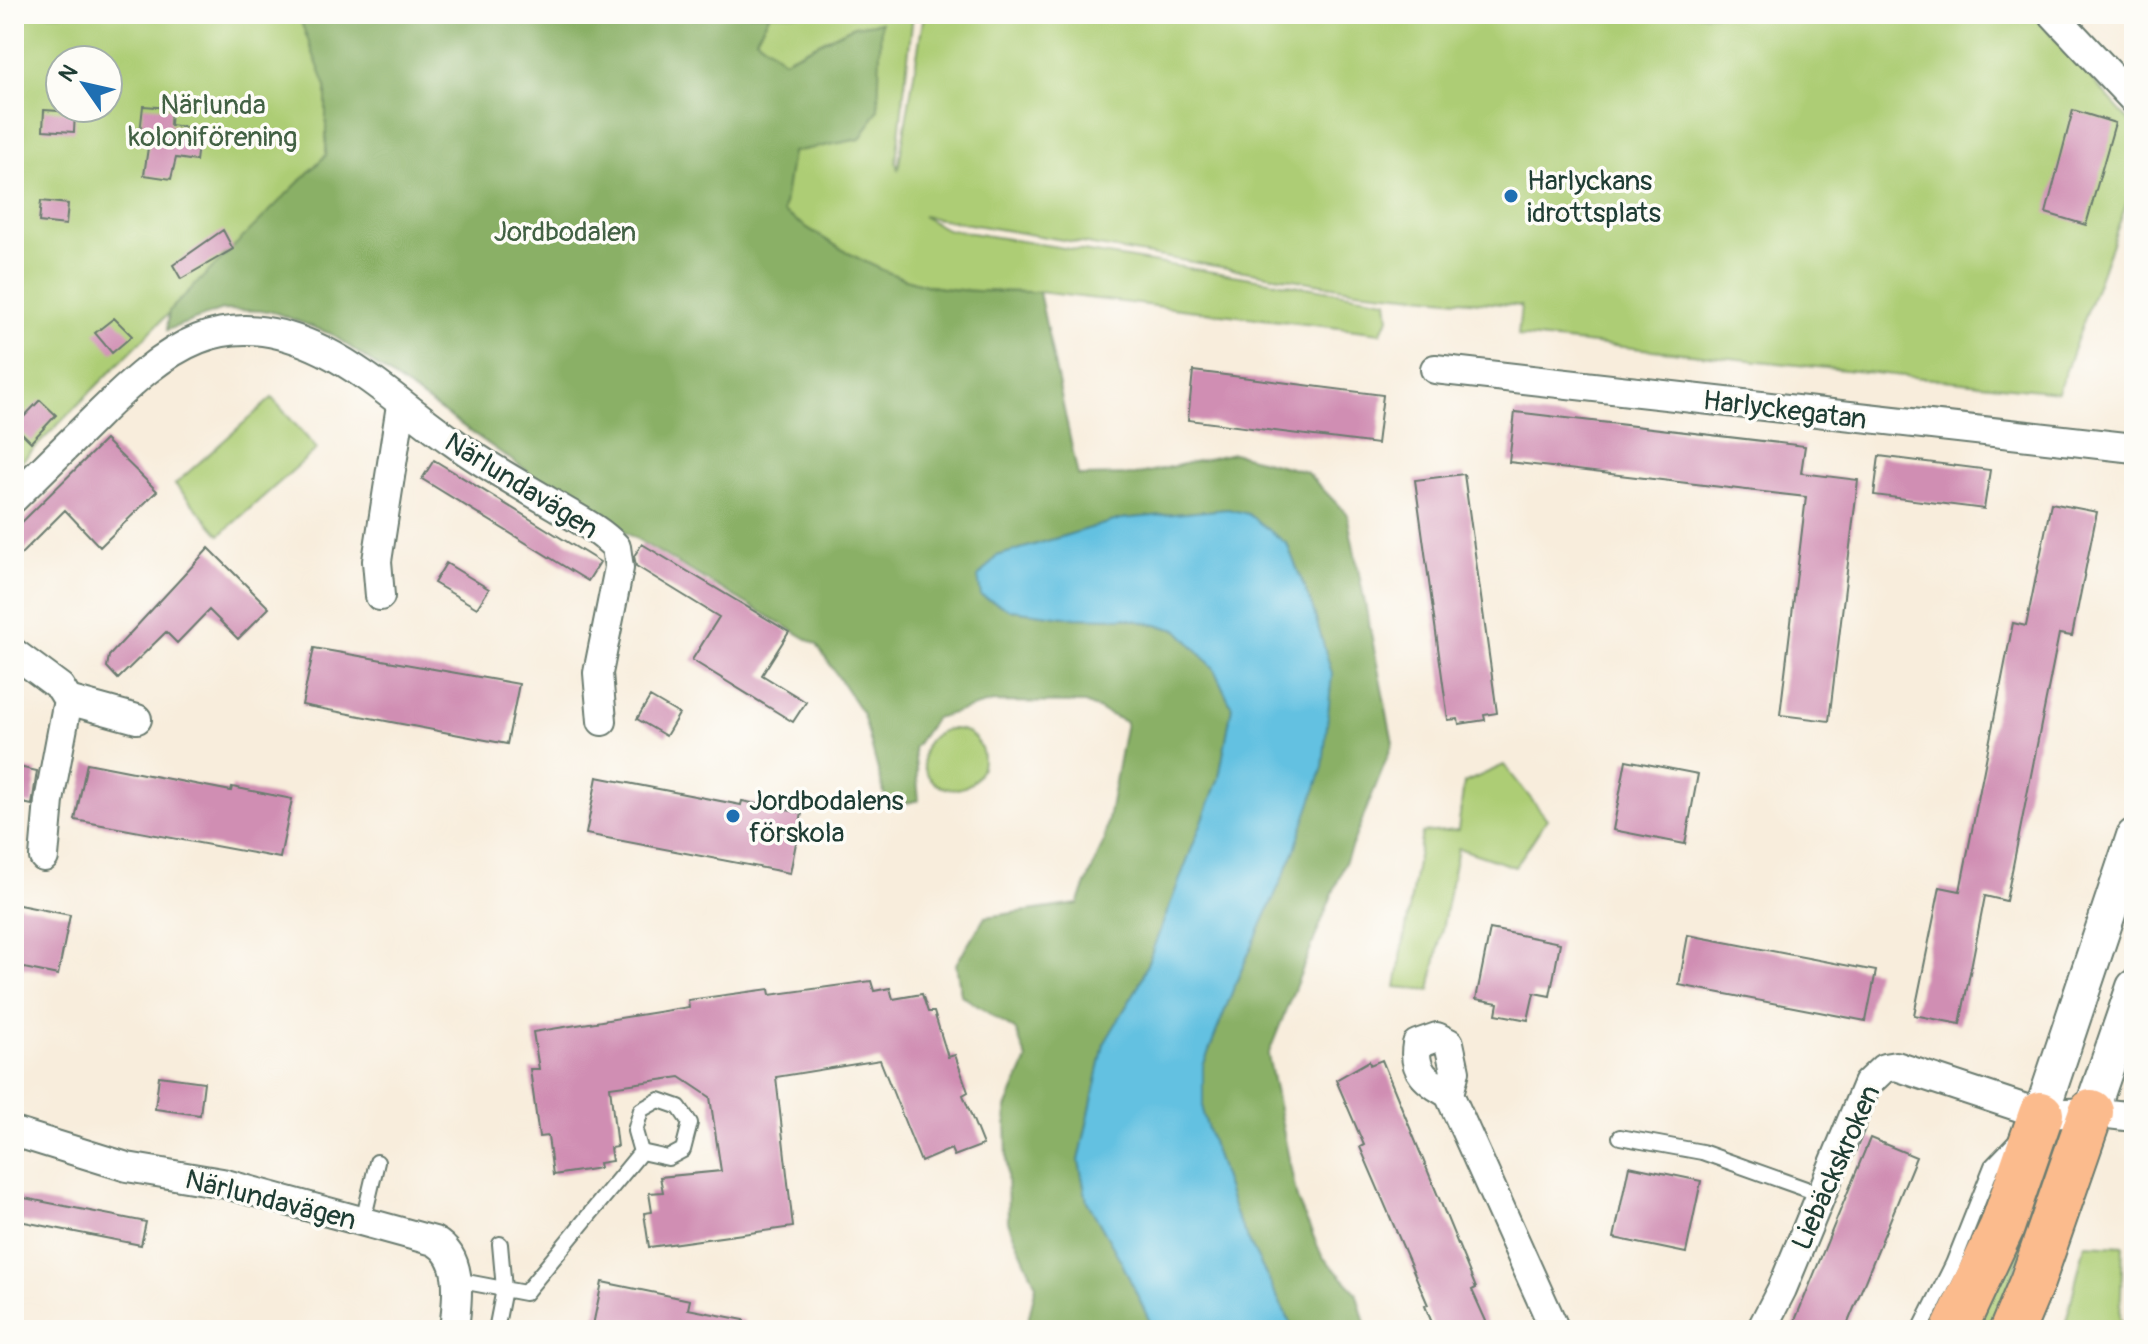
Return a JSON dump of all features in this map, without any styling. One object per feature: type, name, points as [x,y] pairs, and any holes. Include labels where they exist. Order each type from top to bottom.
[{"type":"highway","points":[[2012,1330],[2032,1282],[2091,1112]]},
{"type":"highway","points":[[1954,1330],[2002,1227],[2041,1114]]},
{"type":"street","points":[[2053,14],[2134,100]]},
{"type":"street","name":"Närlundavägen","points":[[14,498],[136,377],[161,357],[208,334],[251,331],[307,344],[340,359],[474,458],[589,526],[616,547],[619,568],[598,673],[602,721]]},
{"type":"street","name":"Harlyckegatan","points":[[1435,369],[2134,448]]},
{"type":"street","points":[[380,596],[377,561],[401,405]]},
{"type":"street","points":[[14,653],[60,687],[68,700],[49,801],[44,857]]},
{"type":"street","points":[[68,700],[137,719]]},
{"type":"street","points":[[2134,836],[2041,1114],[2091,1112],[2134,1117]]},
{"type":"street","points":[[2091,1112],[2134,987]]},
{"type":"street","name":"Liebäckskroken","points":[[1761,1330],[1782,1289],[1867,1084],[1884,1068],[1896,1066],[2041,1114]]},
{"type":"street","points":[[1449,1094],[1555,1330]]},
{"type":"street","name":"Närlundavägen","points":[[14,1132],[127,1167],[222,1183],[443,1246],[451,1256],[456,1280],[454,1330]]},
{"type":"lane","points":[[659,1100],[679,1107],[690,1123],[683,1150],[668,1158],[641,1152],[635,1131],[641,1110],[659,1100]]},
{"type":"lane","points":[[1920,1330],[1953,1264],[1992,1166],[2041,1114]]},
{"type":"lane","points":[[1620,1137],[1702,1152],[1820,1194]]},
{"type":"lane","points":[[456,1280],[525,1293],[641,1152]]},
{"type":"lane","points":[[363,1221],[377,1162]]},
{"type":"lane","points":[[496,1330],[504,1289],[500,1244]]},
{"type":"green space","name":"Närlunda koloniförening","points":[[14,14],[304,14],[339,40],[326,155],[14,469]]},
{"type":"green space","name":"Jordbodalen","points":[[298,14],[770,14],[756,38],[784,60],[854,26],[881,22],[878,110],[860,139],[792,152],[783,212],[863,261],[915,282],[961,290],[1039,292],[1078,476],[1135,475],[1233,453],[1306,472],[1347,514],[1393,743],[1268,1055],[1297,1199],[1322,1256],[1356,1292],[1367,1330],[1294,1330],[1236,1216],[1203,1114],[1203,1066],[1236,982],[1294,852],[1332,674],[1313,609],[1287,544],[1228,509],[1121,519],[997,556],[1011,610],[1066,617],[1125,618],[1178,630],[1213,667],[1232,707],[1219,778],[1139,985],[1104,1044],[1079,1161],[1087,1201],[1122,1263],[1154,1330],[1026,1330],[1036,1285],[1008,1222],[1006,1108],[1027,1060],[1016,1031],[961,995],[956,964],[985,917],[1078,904],[1104,841],[1126,722],[1085,703],[993,702],[935,718],[914,748],[919,800],[888,808],[863,714],[817,645],[560,494],[331,334],[271,311],[222,310],[167,330],[169,311],[326,155],[326,87]]},
{"type":"green space","name":"Harlyckans idrottsplats","points":[[770,14],[913,14],[896,162],[898,170],[924,14],[2033,14],[2134,126],[2134,183],[2058,392],[1518,336],[1521,306],[1356,290],[922,216],[946,229],[1387,300],[1389,318],[1380,333],[1039,292],[945,288],[915,282],[880,269],[782,212],[792,152],[859,139],[854,26],[784,60],[756,38]]},
{"type":"green space","points":[[272,398],[317,449],[220,535],[175,484]]},
{"type":"green space","points":[[953,729],[975,737],[983,759],[975,781],[953,789],[931,781],[923,759],[931,737]]},
{"type":"green space","points":[[1504,765],[1547,819],[1515,867],[1458,848],[1430,990],[1396,987],[1422,833],[1458,830],[1464,783]]},
{"type":"green space","points":[[2051,1154],[2051,1177],[1991,1330],[1970,1330],[2037,1169]]},
{"type":"green space","points":[[2085,1244],[2123,1246],[2120,1319],[2127,1330],[2064,1330]]},
{"type":"water","points":[[1228,509],[1248,514],[1287,544],[1313,609],[1332,674],[1323,767],[1294,852],[1236,982],[1203,1066],[1203,1114],[1236,1216],[1294,1330],[1154,1330],[1122,1263],[1087,1201],[1079,1161],[1104,1044],[1139,985],[1219,778],[1232,707],[1213,667],[1178,630],[1125,618],[1066,617],[1011,610],[981,596],[978,577],[997,556],[1121,519]]},
{"type":"building","points":[[143,106],[171,108],[170,125],[200,129],[196,161],[176,158],[171,179],[144,175],[150,134],[140,133]]},
{"type":"building","points":[[44,110],[44,124],[74,124],[74,132],[43,130]]},
{"type":"building","points":[[2073,110],[2115,123],[2086,225],[2046,213]]},
{"type":"building","points":[[41,201],[68,204],[66,225],[39,222]]},
{"type":"building","points":[[223,230],[233,249],[181,279],[173,265]]},
{"type":"building","points":[[114,318],[132,336],[112,353],[95,333]]},
{"type":"building","points":[[1193,371],[1383,395],[1377,444],[1188,420]]},
{"type":"building","points":[[40,400],[56,415],[31,442],[15,426]]},
{"type":"building","points":[[1515,412],[1805,446],[1801,473],[1858,480],[1829,721],[1780,715],[1806,497],[1509,462]]},
{"type":"building","points":[[105,440],[157,491],[100,547],[65,510],[14,561],[14,530]]},
{"type":"building","points":[[1879,456],[1990,470],[1984,509],[1874,495]]},
{"type":"building","points":[[434,460],[600,562],[588,581],[422,479]]},
{"type":"building","points":[[1464,474],[1497,713],[1484,715],[1485,720],[1459,724],[1458,719],[1448,720],[1415,480]]},
{"type":"building","points":[[2051,503],[2097,512],[2072,636],[2059,634],[2006,901],[1985,896],[1960,1024],[1914,1015],[1940,887],[1960,891],[2013,623],[2026,626]]},
{"type":"building","points":[[642,544],[789,632],[762,675],[806,702],[793,722],[692,660],[719,617],[636,566],[634,556]]},
{"type":"building","points":[[209,548],[269,608],[238,639],[209,610],[177,643],[166,632],[118,679],[107,667],[109,656]]},
{"type":"building","points":[[446,563],[489,589],[477,608],[434,583]]},
{"type":"building","points":[[314,648],[519,684],[507,744],[302,705]]},
{"type":"building","points":[[650,697],[679,714],[666,736],[637,719]]},
{"type":"building","points":[[1626,760],[1698,774],[1685,844],[1613,830]]},
{"type":"building","points":[[87,763],[231,791],[232,787],[292,799],[280,858],[75,820]]},
{"type":"building","points":[[14,766],[37,771],[32,805],[14,801]]},
{"type":"building","points":[[597,777],[741,805],[742,801],[802,813],[790,873],[586,834]]},
{"type":"building","points":[[14,904],[70,915],[58,975],[14,966]]},
{"type":"building","points":[[1490,929],[1560,943],[1550,996],[1534,993],[1528,1020],[1496,1014],[1498,1003],[1476,999]]},
{"type":"building","points":[[1688,935],[1876,971],[1866,1021],[1679,985]]},
{"type":"building","points":[[871,981],[874,991],[890,988],[893,999],[922,994],[928,1012],[934,1012],[948,1057],[955,1055],[968,1092],[963,1095],[983,1145],[954,1156],[951,1149],[921,1162],[880,1060],[776,1077],[793,1227],[649,1247],[644,1213],[652,1212],[649,1193],[663,1192],[660,1177],[721,1171],[710,1097],[680,1077],[610,1087],[617,1147],[610,1148],[612,1161],[599,1163],[600,1168],[553,1175],[548,1136],[539,1137],[530,1069],[539,1069],[533,1032],[689,1007],[688,1000],[769,989],[770,995]]},
{"type":"building","points":[[1382,1060],[1476,1288],[1472,1290],[1490,1330],[1435,1330],[1425,1306],[1428,1305],[1360,1147],[1364,1145],[1336,1080],[1369,1061],[1370,1065]]},
{"type":"building","points":[[159,1076],[204,1082],[200,1115],[155,1109]]},
{"type":"building","points":[[1870,1138],[1916,1157],[1845,1330],[1791,1330]]},
{"type":"building","points":[[1629,1166],[1701,1181],[1686,1253],[1614,1238]]},
{"type":"building","points":[[14,1196],[146,1222],[141,1245],[14,1220]]},
{"type":"building","points":[[602,1282],[690,1300],[688,1309],[744,1320],[743,1330],[592,1330]]},
{"type":"place","name":"Harlyckans idrottsplats","points":[[1511,196]]},
{"type":"place","name":"Jordbodalens förskola","points":[[733,816]]}]
